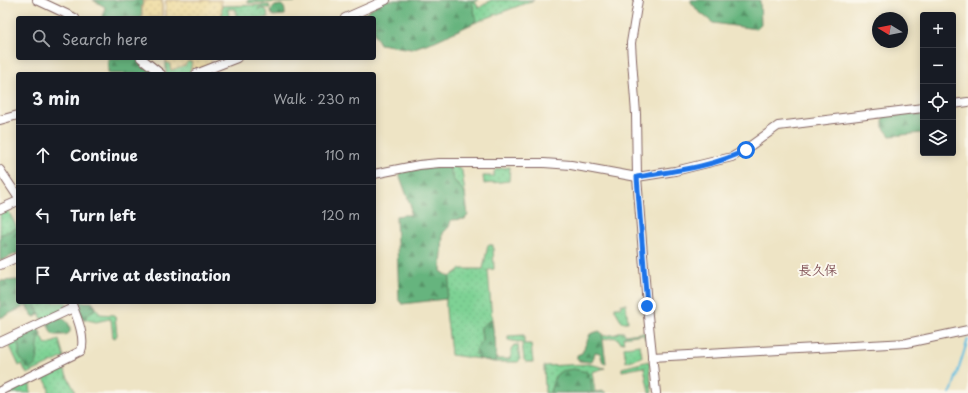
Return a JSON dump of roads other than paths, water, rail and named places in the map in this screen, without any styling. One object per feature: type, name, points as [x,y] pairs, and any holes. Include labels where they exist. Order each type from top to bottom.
[{"type":"street","points":[[37,0],[71,16]]},
{"type":"street","points":[[350,16],[386,0]]},
{"type":"street","points":[[638,0],[631,44],[636,114],[637,177],[656,393]]},
{"type":"street","points":[[144,60],[158,72]]},
{"type":"street","points":[[201,72],[232,60]]},
{"type":"street","points":[[956,104],[968,102]]},
{"type":"street","points":[[376,174],[419,164],[544,163],[570,165],[637,177],[675,171],[732,157],[746,150],[769,131],[782,125],[920,108]]},
{"type":"street","points":[[0,120],[16,116]]},
{"type":"street","points":[[0,170],[16,194]]},
{"type":"street","points":[[0,209],[16,202]]},
{"type":"street","points":[[0,265],[16,258]]},
{"type":"street","points":[[0,342],[72,305],[80,324],[81,351],[0,390]]},
{"type":"street","points":[[652,357],[907,343],[968,330]]},
{"type":"waterway","points":[[950,393],[968,339]]},
{"type":"district","name":"長久保","points":[[818,270]]}]
